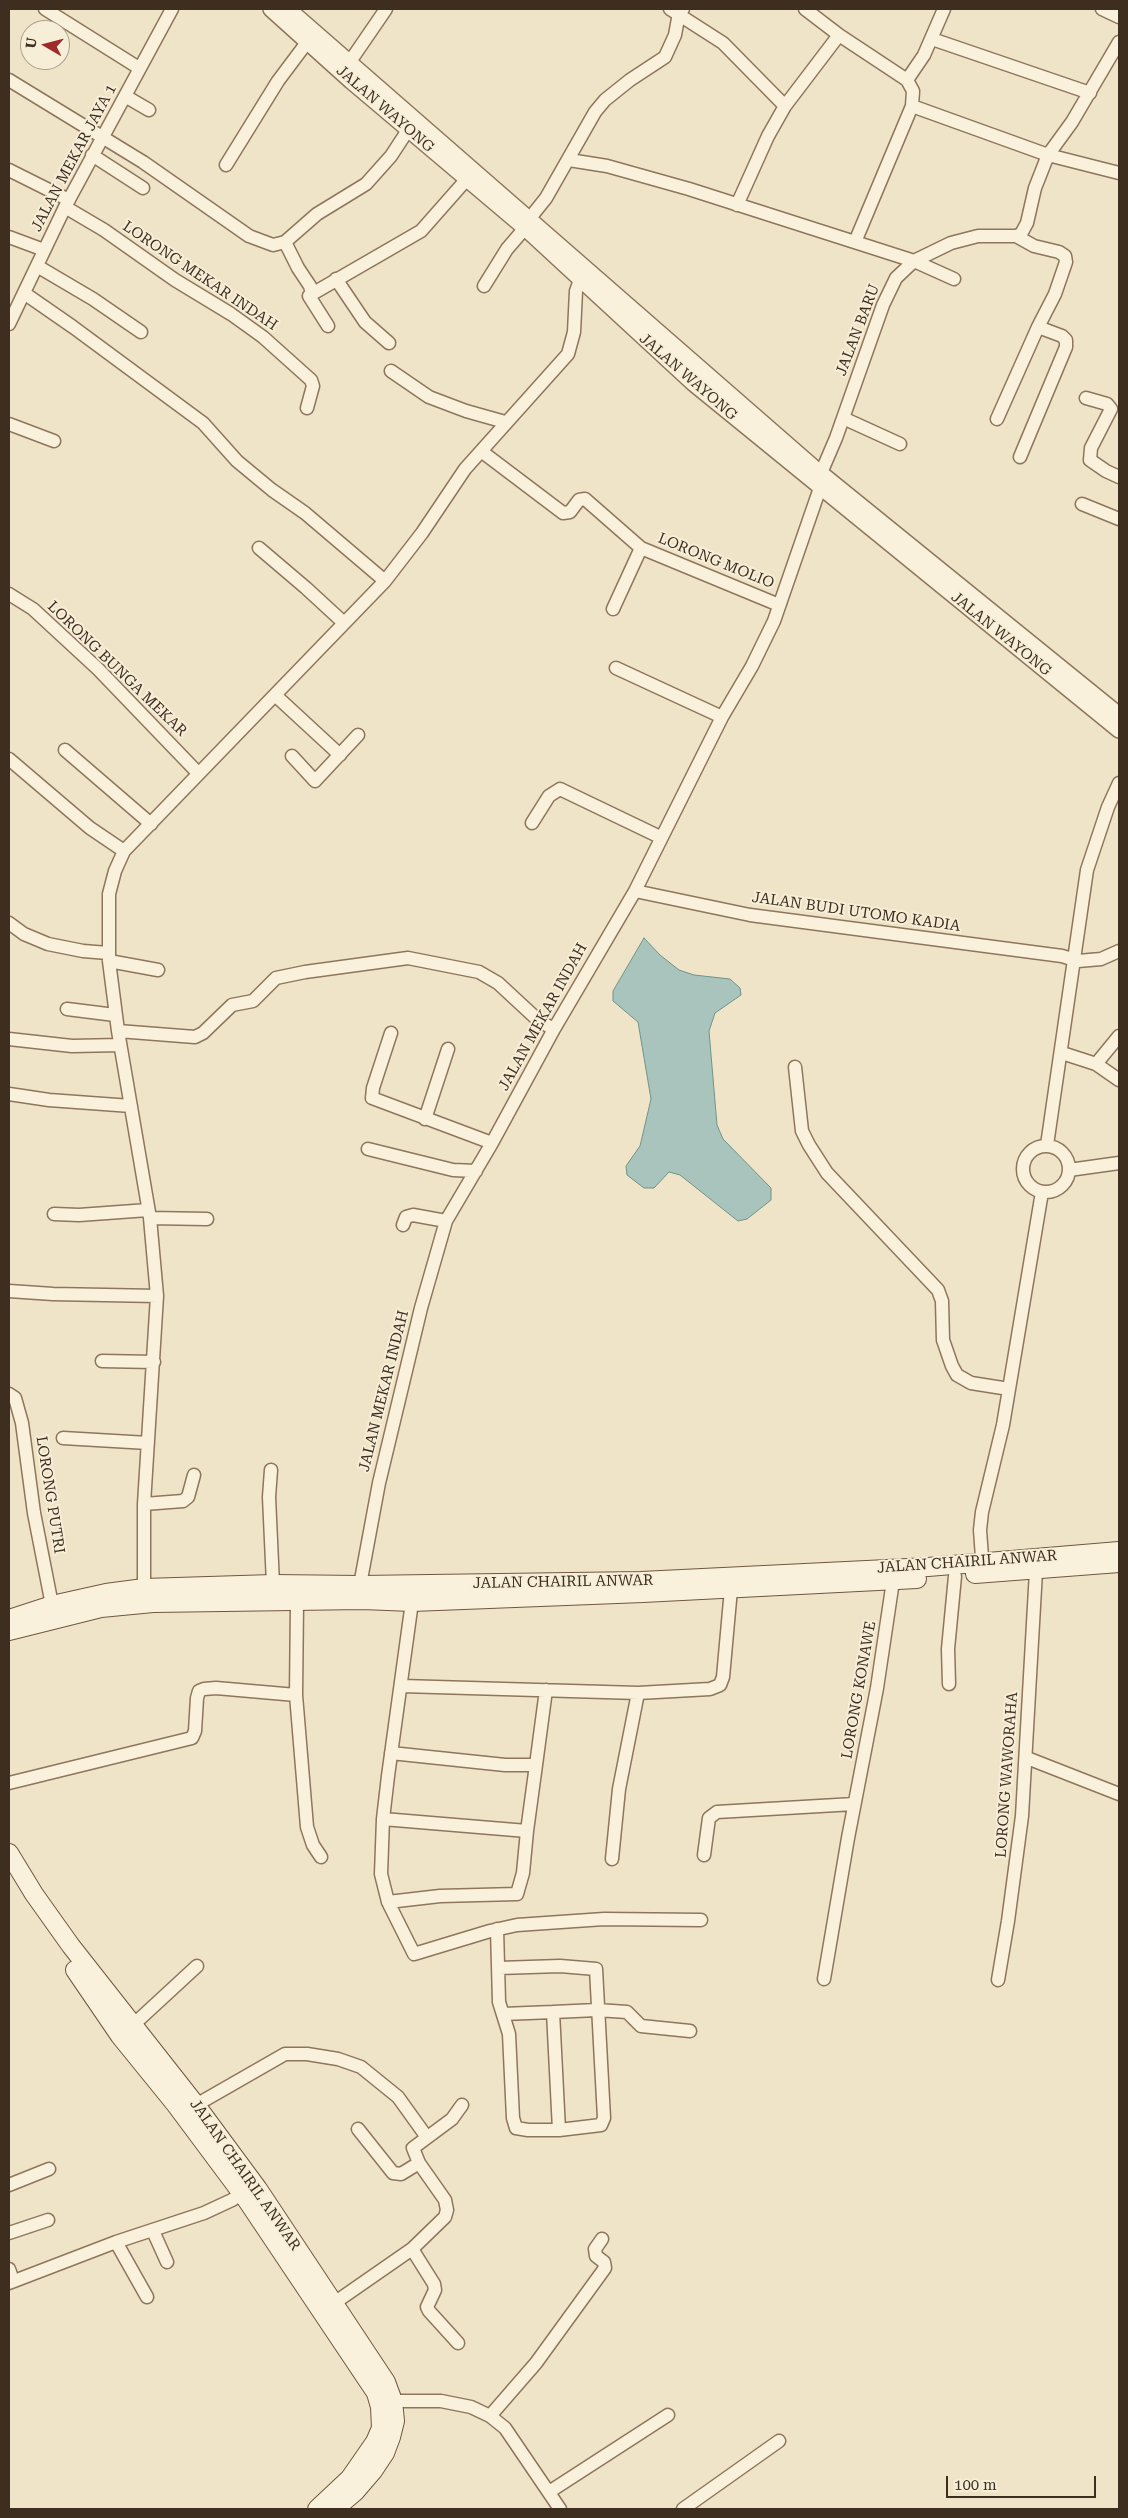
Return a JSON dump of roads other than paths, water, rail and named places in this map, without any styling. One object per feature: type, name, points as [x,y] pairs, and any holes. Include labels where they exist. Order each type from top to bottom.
[{"type":"main road","name":"JALAN CHAIRIL ANWAR","points":[[9,1619],[52,1605],[106,1593],[144,1588],[272,1584],[360,1585],[474,1591],[731,1589],[955,1576],[983,1567],[1119,1551]]},
{"type":"main road","name":"JALAN CHAIRIL ANWAR","points":[[9,1632],[101,1608],[153,1603],[412,1602],[474,1591],[641,1581],[928,1567],[983,1567],[1036,1571],[1119,1564]]},
{"type":"main road","name":"JALAN CHAIRIL ANWAR","points":[[9,1853],[34,1894],[132,2026],[196,2105],[248,2189],[329,2307],[386,2382],[393,2401],[395,2421],[385,2452],[355,2492],[335,2509]]},
{"type":"main road","name":"JALAN CHAIRIL ANWAR","points":[[9,1870],[56,1944],[120,2036],[248,2189]]},
{"type":"main road","name":"JALAN CHAIRIL ANWAR","points":[[317,2509],[350,2478],[366,2457],[380,2428],[380,2407],[376,2393],[329,2307]]},
{"type":"street","points":[[45,9],[139,68]]},
{"type":"street","name":"JALAN MEKAR JAYA 1","points":[[9,324],[67,203],[172,9]]},
{"type":"street","name":"JALAN WAYONG","points":[[270,9],[408,130],[456,163],[466,180],[527,223]]},
{"type":"street","name":"JALAN WAYONG","points":[[288,9],[456,163],[527,223],[584,276],[693,384],[821,481],[1119,715]]},
{"type":"street","points":[[349,63],[386,9]]},
{"type":"street","points":[[805,9],[839,35],[907,80],[913,91],[912,106],[855,242]]},
{"type":"street","points":[[907,80],[932,40],[944,9]]},
{"type":"street","points":[[1102,9],[1119,17]]},
{"type":"street","points":[[677,10],[723,43],[785,106]]},
{"type":"street","points":[[484,286],[507,249],[570,160],[595,112],[605,100],[630,80],[665,57],[675,36],[677,10]]},
{"type":"street","points":[[737,205],[768,136],[785,106],[839,35]]},
{"type":"street","points":[[932,40],[1090,93]]},
{"type":"street","points":[[226,165],[278,81],[308,41]]},
{"type":"street","points":[[1016,236],[1021,234],[1027,223],[1035,188],[1048,155],[1090,93],[1119,42]]},
{"type":"street","points":[[9,80],[103,136],[249,236],[272,245],[285,242],[317,214],[366,184],[391,156],[408,130]]},
{"type":"street","points":[[125,96],[149,110]]},
{"type":"street","points":[[912,106],[1048,155],[1119,173]]},
{"type":"street","points":[[92,155],[143,188]]},
{"type":"street","points":[[570,160],[607,166],[689,189],[914,261],[954,279]]},
{"type":"street","points":[[9,170],[67,203]]},
{"type":"street","points":[[328,326],[309,296],[421,231],[466,180]]},
{"type":"street","name":"LORONG MEKAR INDAH","points":[[67,203],[175,280],[232,314],[263,337],[311,380],[314,386],[308,408]]},
{"type":"street","points":[[997,419],[1065,271],[1065,256],[1059,252],[1030,245],[1016,236]]},
{"type":"street","name":"JALAN BARU","points":[[821,481],[896,278],[914,261],[951,243],[967,239],[1016,236]]},
{"type":"street","points":[[9,237],[44,250]]},
{"type":"street","points":[[285,242],[298,268],[310,286],[312,294]]},
{"type":"street","points":[[37,266],[94,299],[140,332]]},
{"type":"street","points":[[144,1588],[144,1504],[157,1296],[149,1214],[120,1045],[109,957],[109,894],[124,851],[385,581],[422,532],[465,469],[505,422],[568,354],[574,332],[575,295],[584,276]]},
{"type":"street","name":"JALAN WAYONG","points":[[584,276],[702,370],[821,481],[1119,730]]},
{"type":"street","points":[[336,279],[365,322],[390,343]]},
{"type":"street","points":[[24,293],[73,326],[203,423],[243,467],[305,513],[385,581]]},
{"type":"street","points":[[1020,457],[1066,346],[1066,340],[1062,336],[1038,327]]},
{"type":"street","points":[[391,370],[429,397],[466,411],[505,422]]},
{"type":"street","points":[[693,384],[702,370]]},
{"type":"street","points":[[1086,398],[1107,404],[1111,409],[1092,448],[1090,460],[1119,477]]},
{"type":"street","points":[[843,418],[900,444]]},
{"type":"street","points":[[9,424],[54,441]]},
{"type":"street","name":"LORONG MOLIO","points":[[482,451],[563,513],[570,512],[579,500],[585,499],[640,548],[779,605]]},
{"type":"street","name":"JALAN MEKAR INDAH","points":[[360,1585],[379,1483],[421,1308],[446,1221],[492,1143],[554,1029],[635,891],[660,837],[722,717],[752,666],[779,605],[821,481]]},
{"type":"street","points":[[1082,504],[1119,519]]},
{"type":"street","points":[[259,548],[306,588],[344,624]]},
{"type":"street","name":"LORONG MOLIO","points":[[612,609],[640,548]]},
{"type":"street","name":"LORONG BUNGA MEKAR","points":[[9,594],[33,609],[98,669],[198,773]]},
{"type":"street","points":[[616,668],[722,717]]},
{"type":"street","points":[[276,695],[340,755]]},
{"type":"street","points":[[292,756],[316,782],[358,735]]},
{"type":"street","points":[[65,750],[151,824]]},
{"type":"street","points":[[9,759],[90,828],[124,851]]},
{"type":"street","points":[[1047,1146],[1062,1053],[1073,959],[1087,870],[1108,808],[1119,784]]},
{"type":"street","points":[[532,823],[550,796],[560,789],[660,837]]},
{"type":"street","name":"JALAN BUDI UTOMO KADIA","points":[[635,891],[750,915],[1084,962],[1119,951]]},
{"type":"street","points":[[9,923],[24,934],[48,944],[158,970]]},
{"type":"street","points":[[118,1031],[195,1036],[203,1033],[232,1005],[253,1001],[276,978],[305,972],[408,958],[479,972],[498,982],[539,1021],[554,1029]]},
{"type":"street","points":[[67,1009],[116,1015]]},
{"type":"street","points":[[391,1034],[372,1098],[492,1143]]},
{"type":"street","points":[[1096,1064],[1119,1036]]},
{"type":"street","points":[[9,1039],[72,1046],[120,1045]]},
{"type":"street","points":[[425,1118],[448,1049]]},
{"type":"street","points":[[1062,1053],[1096,1064],[1119,1080]]},
{"type":"street","points":[[795,1066],[801,1122],[809,1146],[827,1173],[938,1290],[942,1301],[943,1340],[957,1375],[971,1383],[1010,1389]]},
{"type":"street","points":[[9,1094],[49,1100],[131,1106]]},
{"type":"street","points":[[1047,1146],[1063,1153],[1068,1161],[1069,1170],[1064,1184],[1050,1192],[1042,1192],[1027,1183],[1022,1166],[1027,1155],[1036,1148],[1047,1146]]},
{"type":"street","points":[[368,1149],[453,1170],[476,1171]]},
{"type":"street","points":[[1069,1170],[1119,1163]]},
{"type":"street","points":[[983,1567],[980,1530],[982,1512],[1010,1389],[1042,1192]]},
{"type":"street","points":[[54,1214],[149,1214],[207,1219]]},
{"type":"street","points":[[403,1225],[406,1217],[413,1214],[446,1221]]},
{"type":"street","points":[[9,1291],[53,1294],[157,1296]]},
{"type":"street","points":[[102,1361],[154,1362]]},
{"type":"street","name":"LORONG PUTRI","points":[[9,1394],[15,1398],[22,1423],[29,1481],[52,1605]]},
{"type":"street","points":[[63,1438],[148,1443]]},
{"type":"street","points":[[271,1470],[269,1497],[272,1584]]},
{"type":"street","points":[[144,1504],[183,1501],[188,1497],[194,1475]]},
{"type":"street","name":"LORONG WAWORAHA","points":[[998,1980],[1018,1859],[1027,1758],[1036,1571]]},
{"type":"street","points":[[949,1684],[948,1649],[955,1576]]},
{"type":"street","name":"LORONG KONAWE","points":[[824,1979],[854,1804],[877,1688],[893,1581]]},
{"type":"street","points":[[402,1686],[638,1693],[710,1689],[720,1685],[723,1677],[731,1589]]},
{"type":"street","points":[[297,1602],[296,1695],[307,1827],[312,1845],[321,1857]]},
{"type":"street","points":[[412,1602],[383,1819],[381,1874],[388,1902],[414,1954],[497,1929],[517,1925],[604,1919],[701,1920]]},
{"type":"street","points":[[9,1783],[192,1738],[195,1730],[197,1698],[199,1691],[204,1689],[216,1688],[296,1695]]},
{"type":"street","points":[[388,1902],[440,1896],[517,1894],[524,1873],[527,1831],[546,1690]]},
{"type":"street","points":[[612,1858],[619,1789],[638,1693]]},
{"type":"street","points":[[391,1752],[505,1765],[536,1765]]},
{"type":"street","points":[[1027,1758],[1119,1794]]},
{"type":"street","points":[[704,1854],[709,1818],[717,1812],[854,1804]]},
{"type":"street","points":[[383,1819],[527,1831]]},
{"type":"street","points":[[497,1929],[499,2002],[509,2034],[515,2127],[528,2130],[559,2130],[599,2125],[603,2122],[597,2010],[598,1972],[594,1968],[560,1966],[499,1968]]},
{"type":"street","points":[[132,2026],[197,1966]]},
{"type":"street","points":[[503,2014],[597,2010],[627,2012],[638,2024],[646,2027],[690,2032]]},
{"type":"street","points":[[553,2012],[559,2130]]},
{"type":"street","points":[[196,2105],[285,2054],[307,2054],[338,2059],[361,2067],[398,2097],[426,2136]]},
{"type":"street","points":[[329,2307],[412,2249],[440,2224],[448,2210],[445,2200],[420,2163],[413,2148],[426,2136],[452,2119],[462,2105]]},
{"type":"street","points":[[358,2129],[393,2173],[402,2174],[420,2163]]},
{"type":"street","points":[[9,2185],[49,2169]]},
{"type":"street","points":[[10,2278],[204,2213],[248,2189]]},
{"type":"street","points":[[9,2233],[48,2220]]},
{"type":"street","points":[[153,2231],[167,2262]]},
{"type":"street","points":[[490,2416],[536,2363],[605,2268],[604,2262],[596,2256],[595,2249],[602,2239]]},
{"type":"street","points":[[116,2242],[147,2297]]},
{"type":"street","points":[[412,2249],[434,2284],[434,2290],[427,2307],[428,2312],[458,2343]]},
{"type":"street","points":[[393,2401],[441,2401],[471,2407],[490,2416],[505,2428],[560,2509]]},
{"type":"street","points":[[549,2492],[668,2414]]},
{"type":"street","points":[[684,2509],[779,2441]]},
{"type":"water","points":[[644,938],[660,955],[679,970],[694,975],[730,979],[740,988],[741,995],[715,1013],[709,1031],[717,1125],[723,1139],[771,1188],[771,1200],[747,1219],[738,1221],[680,1175],[669,1172],[654,1188],[644,1188],[627,1175],[626,1166],[640,1146],[651,1099],[638,1022],[613,1001],[613,991]]}]
